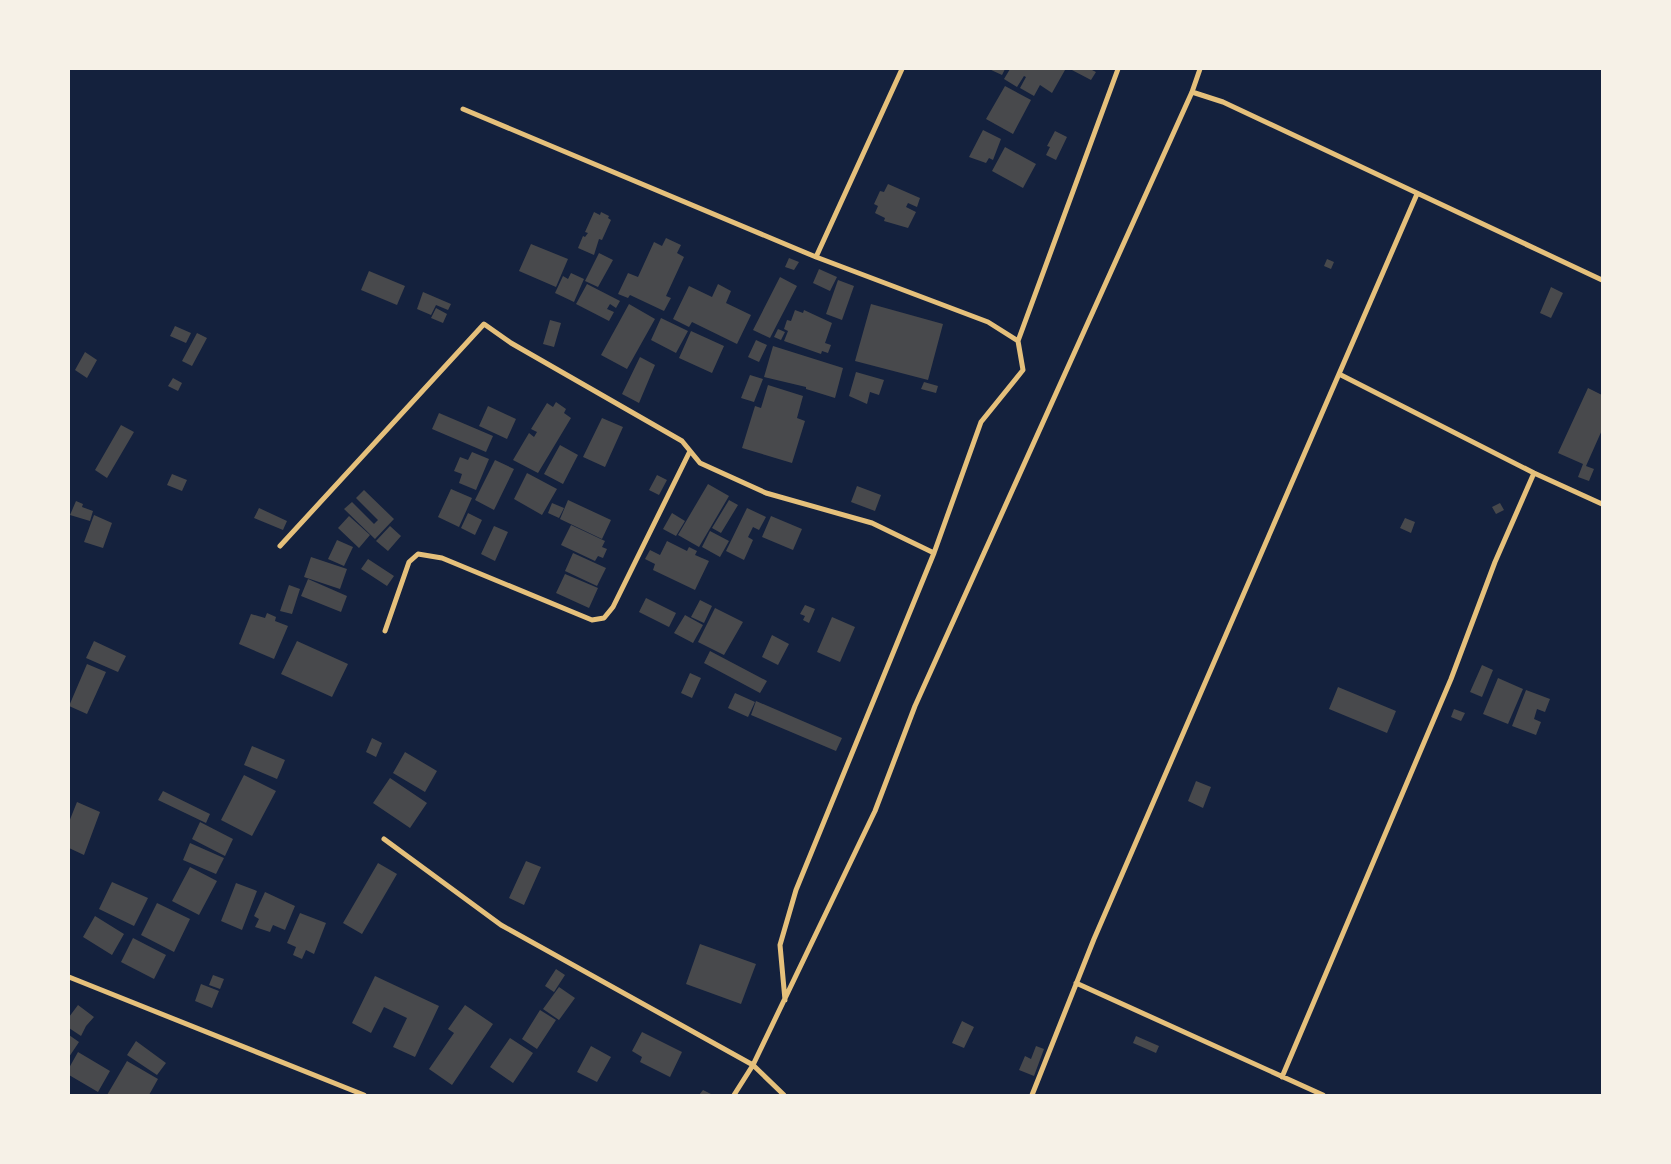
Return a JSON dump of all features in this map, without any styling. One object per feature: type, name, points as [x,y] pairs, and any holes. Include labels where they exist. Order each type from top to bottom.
[{"type":"street","points":[[816,257],[902,69]]},
{"type":"street","points":[[785,1000],[780,945],[796,890],[934,553],[981,422],[1023,370],[1018,341],[1118,69]]},
{"type":"street","points":[[734,1095],[753,1065],[875,811],[915,706],[1192,92],[1200,69]]},
{"type":"street","points":[[1192,92],[1223,102],[1602,280]]},
{"type":"street","points":[[463,109],[816,257],[988,322],[1018,341]]},
{"type":"street","points":[[1032,1095],[1076,983],[1417,194]]},
{"type":"street","points":[[280,546],[484,324],[511,343],[682,441],[700,463],[766,493],[872,522],[934,553]]},
{"type":"street","points":[[1339,374],[1534,473],[1602,504]]},
{"type":"street","points":[[385,631],[410,562],[418,554],[442,558],[592,620],[604,618],[613,607],[690,451]]},
{"type":"street","points":[[1282,1077],[1448,688],[1495,562],[1534,473]]},
{"type":"street","points":[[384,839],[501,925],[753,1065],[784,1095]]},
{"type":"street","points":[[69,977],[364,1095]]},
{"type":"street","points":[[1076,983],[1323,1095]]},
{"type":"building","points":[[989,69],[1005,69],[1002,75]]},
{"type":"building","points":[[1010,69],[1065,70],[1052,93],[1040,85],[1034,96],[1020,88],[1026,77],[1024,76],[1017,87],[1004,79]]},
{"type":"building","points":[[1070,69],[1090,69],[1096,72],[1091,80]]},
{"type":"building","points":[[1005,86],[1031,100],[1013,134],[986,119]]},
{"type":"building","points":[[983,130],[1001,139],[993,160],[989,158],[986,163],[969,157]]},
{"type":"building","points":[[1055,131],[1067,137],[1056,160],[1046,155],[1050,147],[1047,146]]},
{"type":"building","points":[[1005,147],[1036,164],[1023,188],[992,171]]},
{"type":"building","points":[[888,184],[920,198],[917,207],[908,203],[906,207],[916,212],[908,228],[884,221],[885,218],[875,213],[878,206],[874,204],[880,191],[884,192]]},
{"type":"building","points":[[594,212],[600,215],[601,212],[609,216],[608,218],[611,220],[602,240],[599,239],[594,255],[578,248],[583,236],[585,237],[588,233],[585,232]]},
{"type":"building","points":[[666,238],[681,245],[677,253],[684,257],[666,296],[671,298],[664,311],[630,295],[628,298],[618,294],[628,273],[638,277],[654,242],[662,246]]},
{"type":"building","points":[[531,244],[568,259],[556,287],[519,271]]},
{"type":"building","points":[[599,253],[613,260],[598,287],[585,281]]},
{"type":"building","points":[[789,258],[799,262],[794,270],[785,267]]},
{"type":"building","points":[[1327,259],[1334,262],[1331,269],[1324,266]]},
{"type":"building","points":[[819,269],[837,277],[830,291],[813,283]]},
{"type":"building","points":[[369,271],[405,286],[397,305],[361,290]]},
{"type":"building","points":[[571,273],[584,279],[574,302],[555,293],[563,276],[568,279]]},
{"type":"building","points":[[780,277],[797,286],[770,338],[753,330]]},
{"type":"building","points":[[838,280],[854,286],[842,320],[826,314]]},
{"type":"building","points":[[587,284],[620,301],[616,308],[610,304],[607,309],[614,312],[609,321],[576,304]]},
{"type":"building","points":[[718,284],[731,291],[726,303],[751,315],[737,344],[692,322],[689,327],[673,319],[689,286],[712,297]]},
{"type":"building","points":[[1551,287],[1563,293],[1551,318],[1540,313]]},
{"type":"building","points":[[423,292],[451,304],[448,310],[436,305],[431,315],[417,309]]},
{"type":"building","points":[[629,304],[655,319],[627,369],[601,355]]},
{"type":"building","points":[[871,304],[943,324],[928,380],[855,361]]},
{"type":"building","points":[[436,308],[447,314],[443,323],[431,318]]},
{"type":"building","points":[[795,310],[803,313],[804,310],[832,323],[825,343],[831,345],[828,353],[822,351],[821,354],[784,341],[788,331],[784,329],[787,320],[791,321]]},
{"type":"building","points":[[661,318],[688,331],[676,353],[651,340]]},
{"type":"building","points":[[550,320],[561,323],[554,347],[543,344]]},
{"type":"building","points":[[175,326],[191,333],[186,343],[170,336]]},
{"type":"building","points":[[778,329],[785,332],[781,340],[774,337]]},
{"type":"building","points":[[691,331],[724,346],[712,373],[679,358]]},
{"type":"building","points":[[197,333],[207,338],[192,366],[182,361]]},
{"type":"building","points":[[756,340],[767,345],[759,362],[748,357]]},
{"type":"building","points":[[773,346],[843,368],[835,398],[806,389],[806,387],[764,377]]},
{"type":"building","points":[[85,352],[97,360],[87,378],[75,370]]},
{"type":"building","points":[[640,357],[655,365],[639,403],[622,394]]},
{"type":"building","points":[[856,372],[884,380],[879,395],[870,392],[867,404],[849,396]]},
{"type":"building","points":[[750,375],[763,379],[754,402],[741,398]]},
{"type":"building","points":[[173,378],[182,383],[178,391],[168,386]]},
{"type":"building","points":[[924,382],[938,386],[936,393],[921,389]]},
{"type":"building","points":[[768,385],[803,396],[797,418],[805,421],[792,463],[742,448],[755,406],[761,408]]},
{"type":"building","points":[[1588,388],[1602,395],[1602,430],[1586,466],[1594,469],[1589,481],[1578,477],[1583,464],[1558,453]]},
{"type":"building","points":[[556,402],[566,409],[564,413],[571,418],[538,473],[513,460],[529,433],[534,437],[537,432],[531,429],[547,403],[553,407]]},
{"type":"building","points":[[488,406],[516,419],[507,439],[479,426]]},
{"type":"building","points":[[439,413],[493,436],[486,452],[432,429]]},
{"type":"building","points":[[602,418],[623,427],[605,467],[583,457]]},
{"type":"building","points":[[121,425],[134,432],[107,478],[95,470]]},
{"type":"building","points":[[560,445],[578,455],[563,484],[544,474]]},
{"type":"building","points":[[472,452],[489,459],[476,490],[459,483],[462,474],[454,471],[460,457],[468,460]]},
{"type":"building","points":[[495,460],[514,469],[494,510],[475,500]]},
{"type":"building","points":[[527,473],[557,489],[542,515],[514,499]]},
{"type":"building","points":[[172,474],[187,480],[182,491],[167,485]]},
{"type":"building","points":[[657,475],[667,480],[659,495],[649,490]]},
{"type":"building","points":[[708,484],[729,496],[699,547],[678,535]]},
{"type":"building","points":[[857,486],[881,495],[875,511],[851,502]]},
{"type":"building","points":[[451,489],[472,498],[459,527],[438,517]]},
{"type":"building","points":[[364,490],[394,519],[375,539],[344,509],[352,502],[374,524],[378,520],[356,498]]},
{"type":"building","points":[[568,500],[611,520],[602,539],[560,519]]},
{"type":"building","points":[[729,500],[738,505],[721,533],[712,528]]},
{"type":"building","points":[[76,501],[83,504],[82,507],[93,511],[90,521],[70,515]]},
{"type":"building","points":[[552,503],[564,508],[559,518],[548,513]]},
{"type":"building","points":[[1500,503],[1504,510],[1496,514],[1492,507]]},
{"type":"building","points":[[259,508],[287,521],[283,530],[254,518]]},
{"type":"building","points":[[747,508],[766,517],[759,530],[753,527],[748,537],[753,540],[744,560],[726,551]]},
{"type":"building","points":[[468,513],[482,520],[475,535],[461,528]]},
{"type":"building","points":[[672,513],[685,521],[676,536],[663,529]]},
{"type":"building","points":[[94,515],[112,523],[103,548],[84,542]]},
{"type":"building","points":[[349,516],[370,535],[359,548],[338,528]]},
{"type":"building","points":[[771,516],[802,529],[793,550],[762,537]]},
{"type":"building","points":[[1405,518],[1415,522],[1411,533],[1400,528]]},
{"type":"building","points":[[571,525],[605,541],[602,547],[607,549],[603,558],[598,556],[595,561],[561,545]]},
{"type":"building","points":[[390,526],[401,536],[388,551],[376,541]]},
{"type":"building","points":[[494,526],[508,532],[495,561],[481,554]]},
{"type":"building","points":[[710,531],[729,541],[720,557],[702,547]]},
{"type":"building","points":[[337,540],[353,547],[344,566],[328,559]]},
{"type":"building","points":[[667,541],[687,551],[689,547],[697,551],[695,555],[709,561],[695,590],[653,570],[655,564],[645,559],[650,550],[660,555]]},
{"type":"building","points":[[573,553],[606,568],[597,586],[565,571]]},
{"type":"building","points":[[311,557],[347,569],[340,589],[304,577]]},
{"type":"building","points":[[368,559],[394,576],[387,586],[361,569]]},
{"type":"building","points":[[565,574],[598,588],[589,608],[556,593]]},
{"type":"building","points":[[308,579],[347,596],[341,612],[301,596]]},
{"type":"building","points":[[289,585],[300,589],[292,614],[280,611]]},
{"type":"building","points":[[646,598],[676,613],[669,627],[639,612]]},
{"type":"building","points":[[700,600],[712,606],[704,623],[691,617]]},
{"type":"building","points":[[805,605],[815,609],[809,623],[803,620],[805,616],[800,614]]},
{"type":"building","points":[[715,608],[743,622],[724,655],[698,642]]},
{"type":"building","points":[[267,613],[276,617],[275,621],[288,626],[274,659],[239,644],[251,614],[265,618]]},
{"type":"building","points":[[685,615],[703,625],[693,643],[674,633]]},
{"type":"building","points":[[832,617],[855,627],[840,662],[817,652]]},
{"type":"building","points":[[772,635],[789,644],[778,665],[762,657]]},
{"type":"building","points":[[94,641],[126,656],[118,672],[86,658]]},
{"type":"building","points":[[297,641],[348,664],[332,697],[281,674]]},
{"type":"building","points":[[710,651],[767,681],[760,693],[704,663]]},
{"type":"building","points":[[87,664],[106,672],[87,714],[69,706]]},
{"type":"building","points":[[1482,665],[1493,670],[1482,697],[1470,692]]},
{"type":"building","points":[[690,673],[701,678],[692,698],[681,693]]},
{"type":"building","points":[[1498,678],[1523,689],[1508,724],[1483,714]]},
{"type":"building","points":[[1338,687],[1396,711],[1387,733],[1329,709]]},
{"type":"building","points":[[1526,690],[1550,699],[1545,712],[1537,709],[1534,719],[1541,722],[1536,735],[1512,726]]},
{"type":"building","points":[[735,693],[755,702],[748,717],[728,708]]},
{"type":"building","points":[[756,701],[842,738],[836,751],[751,715]]},
{"type":"building","points":[[1454,709],[1465,713],[1461,721],[1451,717]]},
{"type":"building","points":[[372,738],[382,743],[376,757],[366,752]]},
{"type":"building","points":[[252,746],[285,760],[277,779],[244,765]]},
{"type":"building","points":[[405,752],[437,771],[425,792],[393,773]]},
{"type":"building","points":[[244,775],[276,791],[252,836],[221,820]]},
{"type":"building","points":[[390,778],[427,803],[410,828],[373,803]]},
{"type":"building","points":[[1196,781],[1211,787],[1203,808],[1188,801]]},
{"type":"building","points":[[163,791],[210,814],[206,823],[158,800]]},
{"type":"building","points":[[77,802],[100,812],[84,855],[69,848],[69,822]]},
{"type":"building","points":[[200,822],[233,839],[225,856],[192,839]]},
{"type":"building","points":[[190,843],[224,858],[216,874],[183,860]]},
{"type":"building","points":[[526,861],[541,867],[524,905],[509,898]]},
{"type":"building","points":[[378,863],[397,874],[362,934],[343,923]]},
{"type":"building","points":[[190,867],[217,881],[199,915],[172,901]]},
{"type":"building","points":[[112,882],[148,898],[134,926],[99,909]]},
{"type":"building","points":[[236,883],[257,891],[242,930],[221,921]]},
{"type":"building","points":[[265,892],[295,906],[285,930],[273,925],[270,932],[255,927],[259,919],[254,916]]},
{"type":"building","points":[[157,903],[190,919],[174,952],[141,935]]},
{"type":"building","points":[[300,913],[326,923],[314,954],[306,950],[302,959],[293,955],[296,947],[287,943]]},
{"type":"building","points":[[95,916],[124,934],[112,955],[83,937]]},
{"type":"building","points":[[133,938],[166,955],[154,979],[121,962]]},
{"type":"building","points":[[700,944],[756,964],[741,1004],[686,984]]},
{"type":"building","points":[[556,969],[565,975],[554,992],[545,986]]},
{"type":"building","points":[[213,975],[224,979],[220,989],[209,985]]},
{"type":"building","points":[[375,976],[439,1006],[415,1057],[393,1047],[407,1018],[384,1007],[371,1033],[352,1023]]},
{"type":"building","points":[[201,984],[219,991],[212,1008],[195,1001]]},
{"type":"building","points":[[559,987],[575,998],[559,1020],[543,1009]]},
{"type":"building","points":[[78,1005],[94,1017],[86,1026],[81,1036],[69,1028],[69,1017]]},
{"type":"building","points":[[465,1005],[493,1024],[452,1085],[429,1069],[454,1033],[448,1029]]},
{"type":"building","points":[[540,1010],[556,1020],[537,1049],[522,1039]]},
{"type":"building","points":[[962,1021],[974,1027],[964,1048],[952,1043]]},
{"type":"building","points":[[642,1032],[682,1052],[670,1077],[640,1062],[642,1057],[632,1051]]},
{"type":"building","points":[[69,1035],[79,1042],[69,1057]]},
{"type":"building","points":[[1136,1036],[1159,1046],[1156,1053],[1133,1043]]},
{"type":"building","points":[[510,1038],[533,1053],[513,1083],[490,1067]]},
{"type":"building","points":[[136,1041],[166,1063],[157,1075],[127,1055]]},
{"type":"building","points":[[591,1046],[611,1057],[597,1082],[577,1072]]},
{"type":"building","points":[[1036,1046],[1044,1049],[1034,1076],[1019,1070],[1025,1056],[1031,1059]]},
{"type":"building","points":[[78,1052],[110,1071],[98,1092],[69,1075],[69,1068]]},
{"type":"building","points":[[127,1061],[158,1079],[149,1095],[107,1095]]},
{"type":"building","points":[[703,1090],[713,1095],[699,1095]]}]
